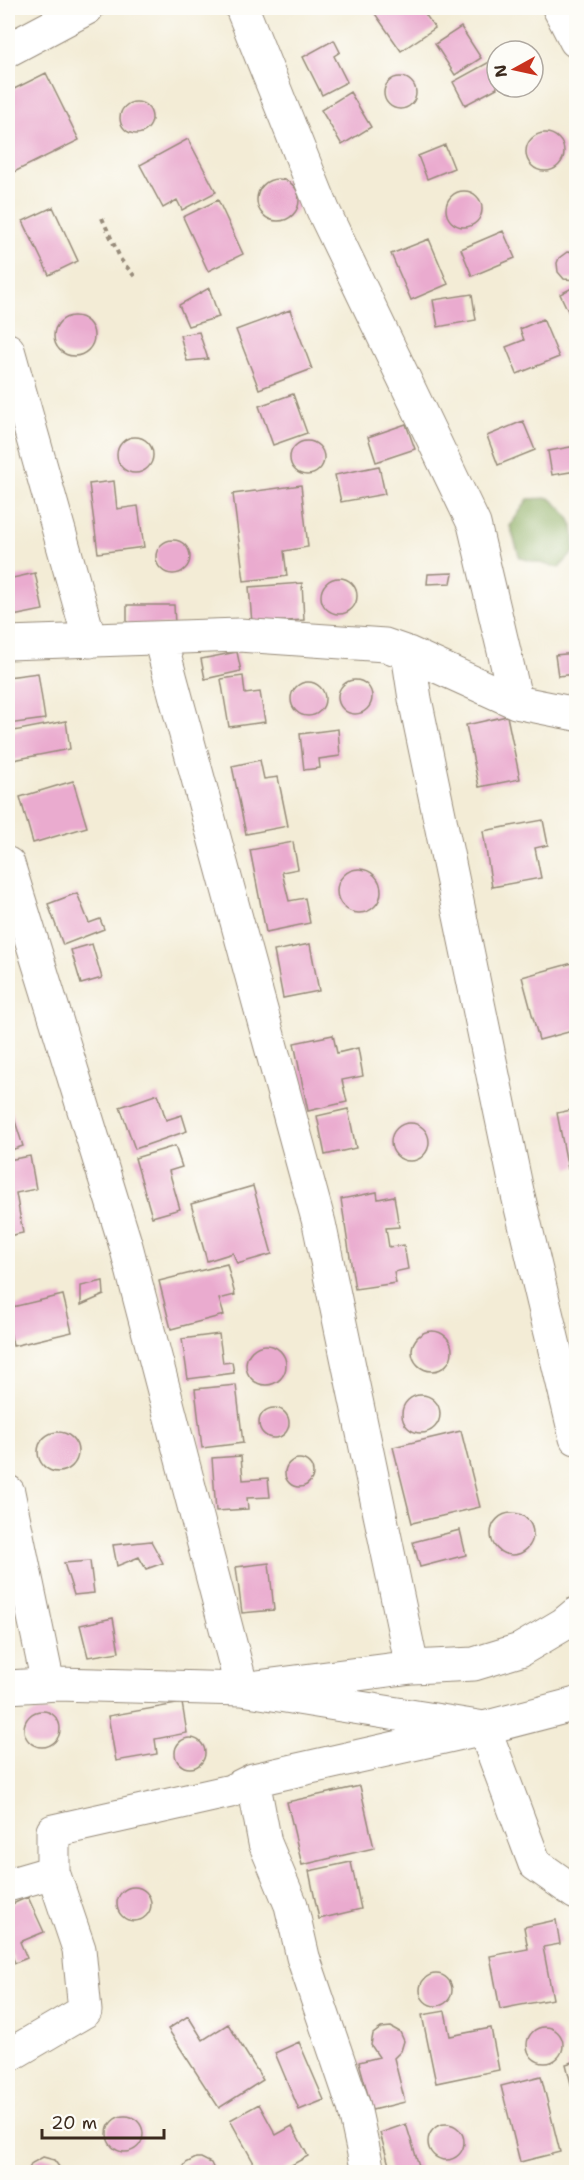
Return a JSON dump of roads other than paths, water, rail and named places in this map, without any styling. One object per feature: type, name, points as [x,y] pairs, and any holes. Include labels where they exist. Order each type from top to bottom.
[{"type":"street","points":[[8,50],[87,8]]},
{"type":"street","points":[[242,8],[323,210],[474,524],[516,702]]},
{"type":"street","points":[[559,8],[576,41]]},
{"type":"street","points":[[8,350],[90,641]]},
{"type":"street","points":[[8,643],[239,635],[385,645],[408,652],[516,702],[576,714]]},
{"type":"street","points":[[160,639],[319,1223],[412,1667]]},
{"type":"street","points":[[408,652],[415,699],[517,1191],[576,1438]]},
{"type":"street","points":[[8,864],[126,1246],[242,1689]]},
{"type":"street","points":[[8,1492],[48,1684]]},
{"type":"street","points":[[242,1689],[412,1667],[474,1664],[520,1650],[564,1624],[576,1614]]},
{"type":"street","points":[[8,1687],[48,1684],[242,1689],[484,1728]]},
{"type":"street","points":[[8,2056],[85,2011],[80,1949],[53,1872],[53,1831],[231,1791],[253,1780],[484,1728],[576,1704]]},
{"type":"street","points":[[484,1728],[535,1864],[576,1893]]},
{"type":"street","points":[[253,1780],[265,1843],[291,1905],[303,1957],[354,2107],[368,2172]]},
{"type":"street","points":[[8,1885],[53,1872]]}]
